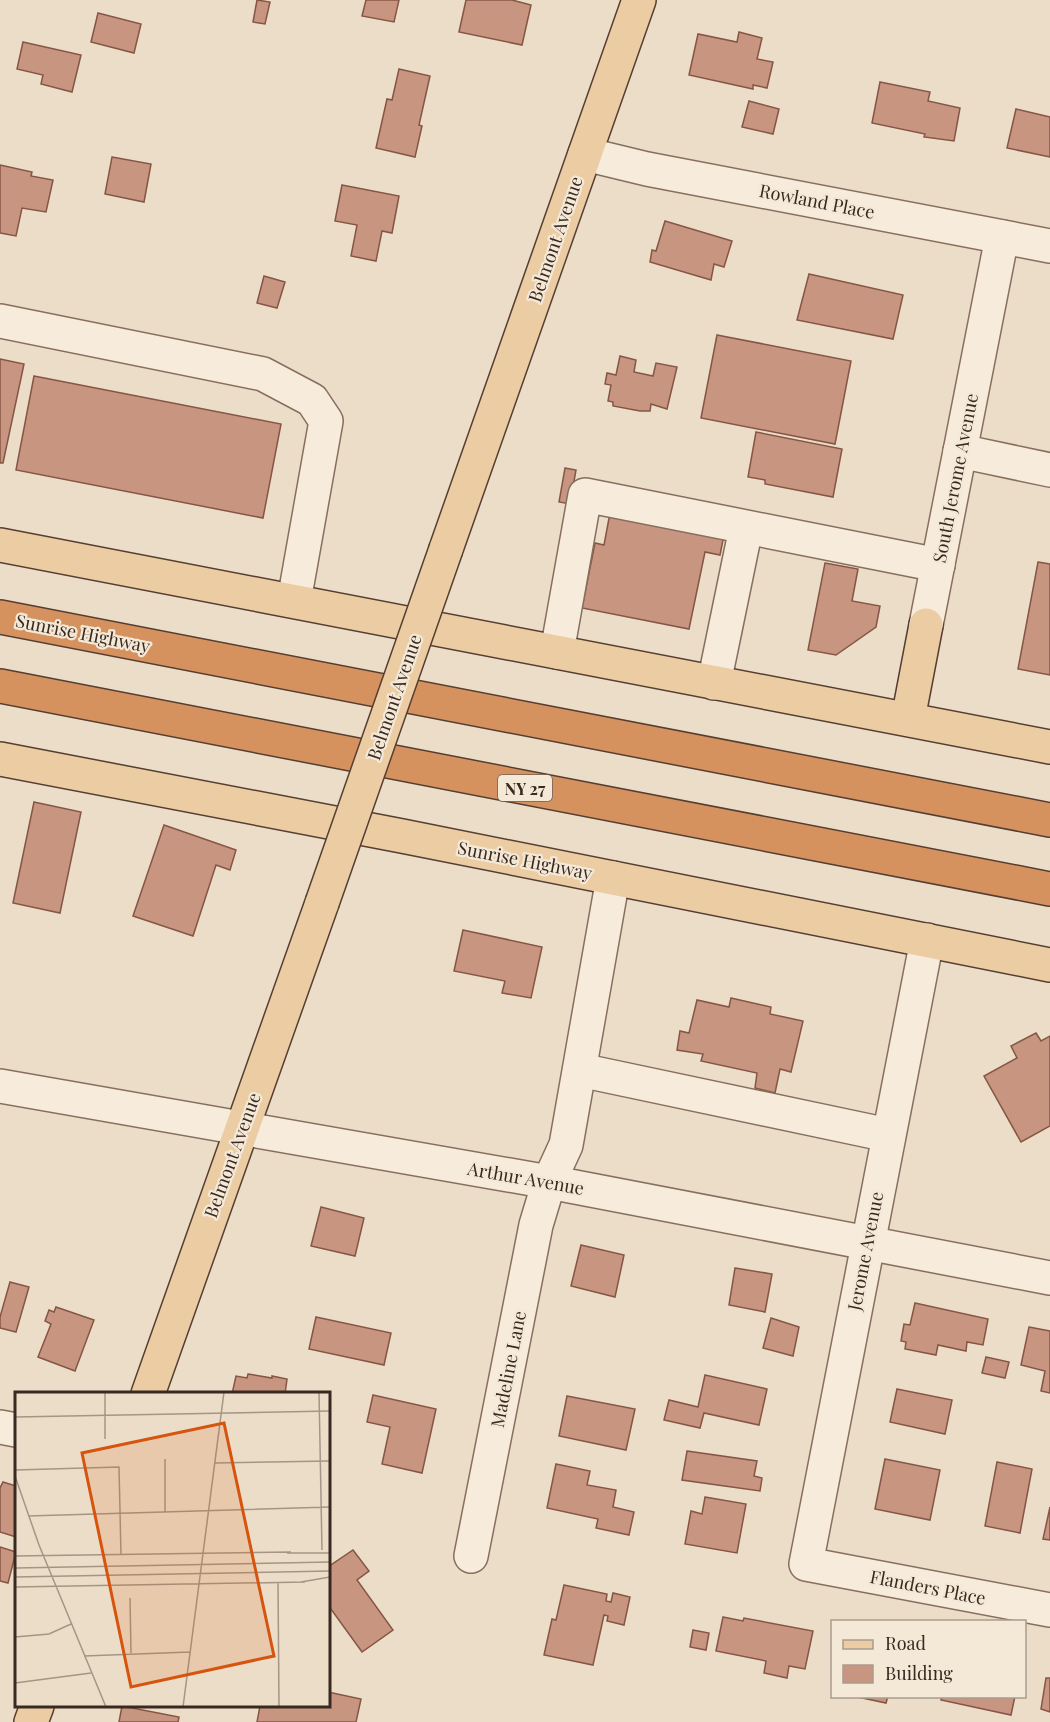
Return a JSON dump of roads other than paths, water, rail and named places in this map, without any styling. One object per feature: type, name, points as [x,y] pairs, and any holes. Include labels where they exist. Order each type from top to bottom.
[{"type":"highway","name":"Sunrise Highway","points":[[0,617],[1050,820]]},
{"type":"highway","name":"NY 27","points":[[0,686],[1050,889]]},
{"type":"main road","name":"Belmont Avenue","points":[[149,1392],[639,0]]},
{"type":"main road","points":[[0,545],[1050,747]]},
{"type":"main road","name":"South Jerome Avenue","points":[[908,719],[926,625]]},
{"type":"main road","name":"Sunrise Highway","points":[[0,759],[1050,965]]},
{"type":"main road","points":[[31,1722],[37,1707]]},
{"type":"street","name":"Rowland Place","points":[[585,154],[647,169],[1050,246]]},
{"type":"street","name":"South Jerome Avenue","points":[[926,625],[1002,237]]},
{"type":"street","points":[[0,321],[263,374],[312,400],[326,421],[294,601]]},
{"type":"street","points":[[960,451],[1050,470]]},
{"type":"street","points":[[557,652],[585,495],[938,565]]},
{"type":"street","points":[[714,683],[746,528]]},
{"type":"street","name":"Madeline Lane","points":[[471,1556],[536,1225],[549,1182],[566,1145],[613,878]]},
{"type":"street","name":"Jerome Avenue","points":[[806,1564],[927,940]]},
{"type":"street","points":[[580,1070],[888,1135]]},
{"type":"street","name":"Arthur Avenue","points":[[0,1086],[549,1182],[1050,1278]]},
{"type":"street","points":[[0,1427],[15,1430]]},
{"type":"street","name":"Flanders Place","points":[[806,1564],[1050,1610]]}]
